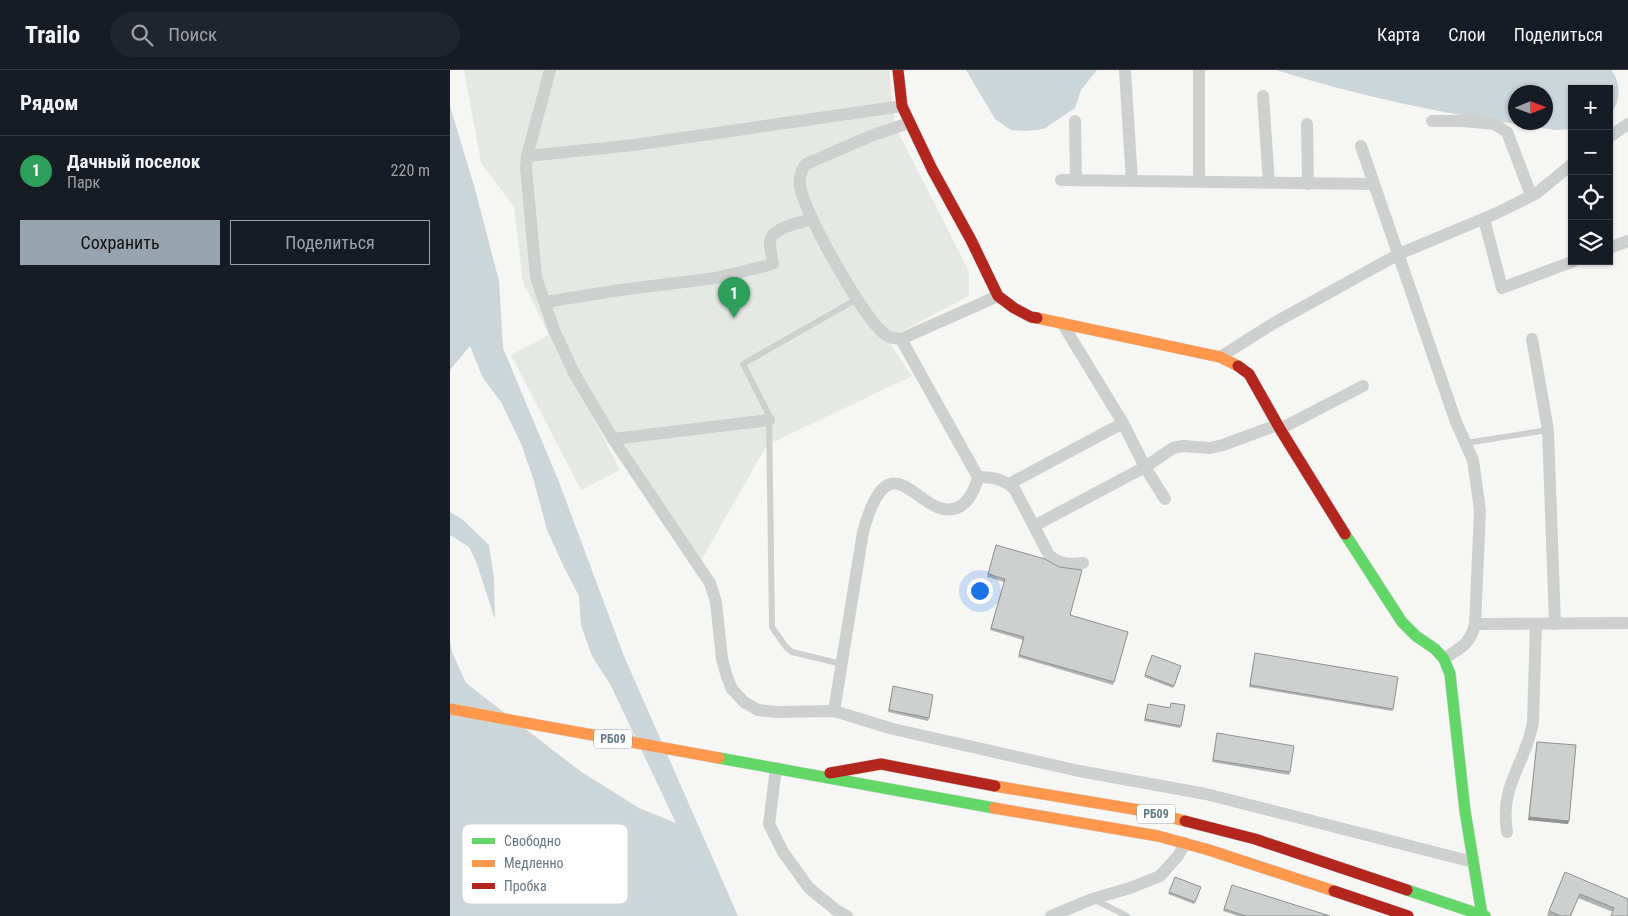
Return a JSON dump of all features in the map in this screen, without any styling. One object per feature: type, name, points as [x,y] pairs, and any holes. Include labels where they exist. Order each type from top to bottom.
[{"type":"main road","points":[[898,70],[902,106],[932,169],[971,240],[998,296],[1014,308],[1031,317],[1220,357],[1249,374],[1278,427],[1402,622],[1416,636],[1435,649],[1444,659],[1450,674],[1465,811],[1484,916]]},
{"type":"main road","name":"РБ09","points":[[450,709],[1158,836],[1294,876],[1402,915]]},
{"type":"main road","name":"РБ09","points":[[816,776],[881,764],[963,781],[1145,811],[1255,839],[1484,916]]},
{"type":"main road","points":[[1294,876],[1303,877],[1308,869],[1303,854]]},
{"type":"main road","points":[[1330,890],[1322,884],[1320,874],[1322,870],[1336,865]]},
{"type":"street","points":[[550,70],[527,156],[526,168],[536,277],[554,330],[574,373],[613,439],[710,583],[716,602],[722,659],[732,689],[744,702],[758,710],[777,712],[834,711],[893,729],[1079,771],[1206,794],[1473,862]]},
{"type":"street","points":[[1199,70],[1199,181]]},
{"type":"street","points":[[1125,71],[1132,181]]},
{"type":"street","points":[[1263,96],[1269,183]]},
{"type":"street","points":[[527,156],[634,145],[902,106]]},
{"type":"street","points":[[1075,121],[1076,180]]},
{"type":"street","points":[[1432,121],[1494,124],[1507,132],[1531,195]]},
{"type":"street","points":[[910,122],[873,135],[806,164],[802,169],[800,186],[807,211],[857,299],[880,330],[887,336],[901,339],[998,296]]},
{"type":"street","points":[[1307,124],[1308,184]]},
{"type":"street","points":[[1613,134],[1628,124]]},
{"type":"street","points":[[1361,146],[1456,422],[1473,460],[1480,510],[1475,624],[1472,636],[1466,644],[1444,659]]},
{"type":"street","points":[[1220,357],[1274,323],[1399,254],[1484,219],[1537,193],[1568,167]]},
{"type":"street","points":[[1061,180],[1374,184]]},
{"type":"street","points":[[545,302],[716,278],[773,264],[770,242],[773,235],[781,228],[812,219]]},
{"type":"street","points":[[1484,219],[1502,288],[1568,263]]},
{"type":"street","points":[[1613,247],[1628,241]]},
{"type":"street","points":[[1062,323],[1123,423],[1165,499]]},
{"type":"street","points":[[834,711],[863,532],[868,514],[880,491],[885,485],[900,484],[941,509],[950,510],[964,504],[977,485],[978,476],[901,339]]},
{"type":"street","points":[[1532,339],[1548,430],[1555,624]]},
{"type":"street","points":[[1034,526],[1146,467],[1173,448],[1183,446],[1210,448],[1223,445],[1278,427],[1363,386]]},
{"type":"street","points":[[613,439],[770,420]]},
{"type":"street","points":[[1008,484],[1123,423]]},
{"type":"street","points":[[978,476],[995,477],[1015,490],[1049,555],[1056,561],[1067,564],[1083,563]]},
{"type":"street","points":[[1475,624],[1628,623]]},
{"type":"street","points":[[1507,832],[1505,808],[1512,778],[1531,735],[1533,722],[1536,624]]},
{"type":"street","points":[[776,768],[770,824],[783,852],[809,888],[836,910],[847,916]]},
{"type":"street","points":[[1052,916],[1092,899],[1130,888],[1160,876],[1178,856],[1185,843]]},
{"type":"lane","points":[[842,664],[792,652],[772,626],[770,420],[743,364],[857,299]]},
{"type":"lane","points":[[1466,443],[1548,430]]},
{"type":"lane","points":[[1092,899],[1127,916]]},
{"type":"shaded area","points":[[464,70],[889,70],[895,126],[969,271],[969,296],[887,339],[912,376],[767,445],[695,571],[578,388],[620,470],[581,490],[511,355],[549,335],[523,282],[514,207],[481,163]]},
{"type":"shaded area","points":[[966,70],[1097,70],[1081,90],[1075,108],[1044,129],[1026,131],[1011,130],[995,119]]},
{"type":"shaded area","points":[[1276,70],[1611,70],[1617,80],[1619,92],[1613,110],[1613,85],[1568,85],[1568,129],[1555,130],[1553,130],[1553,85],[1508,85],[1508,123],[1414,106],[1345,90]]},
{"type":"shaded area","points":[[450,106],[475,189],[499,281],[503,348],[559,482],[624,656],[738,916],[450,916],[450,641],[452,652],[466,683],[580,771],[639,808],[676,823],[611,686],[592,656],[581,625],[579,596],[547,530],[534,481],[522,446],[501,402],[483,378],[470,346],[450,370]]},
{"type":"shaded area","points":[[450,512],[462,519],[489,545],[494,579],[495,620],[477,564],[469,547],[450,535]]},
{"type":"building","points":[[996,545],[1045,559],[1059,567],[1082,570],[1070,615],[1128,632],[1114,682],[1019,655],[1024,637],[991,628],[1005,579],[988,574]]},
{"type":"building","points":[[1255,653],[1398,677],[1393,709],[1250,685]]},
{"type":"building","points":[[1152,655],[1181,666],[1174,686],[1145,675]]},
{"type":"building","points":[[893,686],[933,695],[929,718],[889,710]]},
{"type":"building","points":[[1171,703],[1185,705],[1181,726],[1145,719],[1148,704],[1170,708]]},
{"type":"building","points":[[1217,733],[1294,746],[1290,772],[1213,760]]},
{"type":"building","points":[[1537,742],[1576,745],[1569,821],[1529,817]]},
{"type":"building","points":[[1565,872],[1628,899],[1628,916],[1611,916],[1614,908],[1580,894],[1570,916],[1561,916],[1549,911]]},
{"type":"building","points":[[1175,877],[1201,887],[1195,902],[1169,892]]},
{"type":"building","points":[[1232,885],[1330,916],[1246,916],[1224,909]]},
{"type":"traffic: fast","points":[[1345,534],[1402,622],[1416,636],[1435,649],[1444,659],[1450,674],[1465,811],[1482,915]]},
{"type":"traffic: fast","points":[[719,758],[994,808]]},
{"type":"traffic: fast","points":[[1407,890],[1485,916]]},
{"type":"traffic: slow","points":[[1037,318],[1220,357],[1238,366]]},
{"type":"traffic: slow","points":[[450,709],[719,758]]},
{"type":"traffic: slow","points":[[995,786],[1145,811],[1185,821]]},
{"type":"traffic: slow","points":[[994,808],[1158,836],[1209,850],[1334,891]]},
{"type":"traffic: jam","points":[[898,70],[902,106],[932,169],[971,240],[998,296],[1014,308],[1037,318]]},
{"type":"traffic: jam","points":[[1238,366],[1249,374],[1280,429],[1345,534]]},
{"type":"traffic: jam","points":[[830,773],[881,764],[995,786]]},
{"type":"traffic: jam","points":[[1185,821],[1255,839],[1407,890]]},
{"type":"traffic: jam","points":[[1334,891],[1408,916]]},
{"type":"place","name":"Дачный поселок","points":[[734,318]]}]
